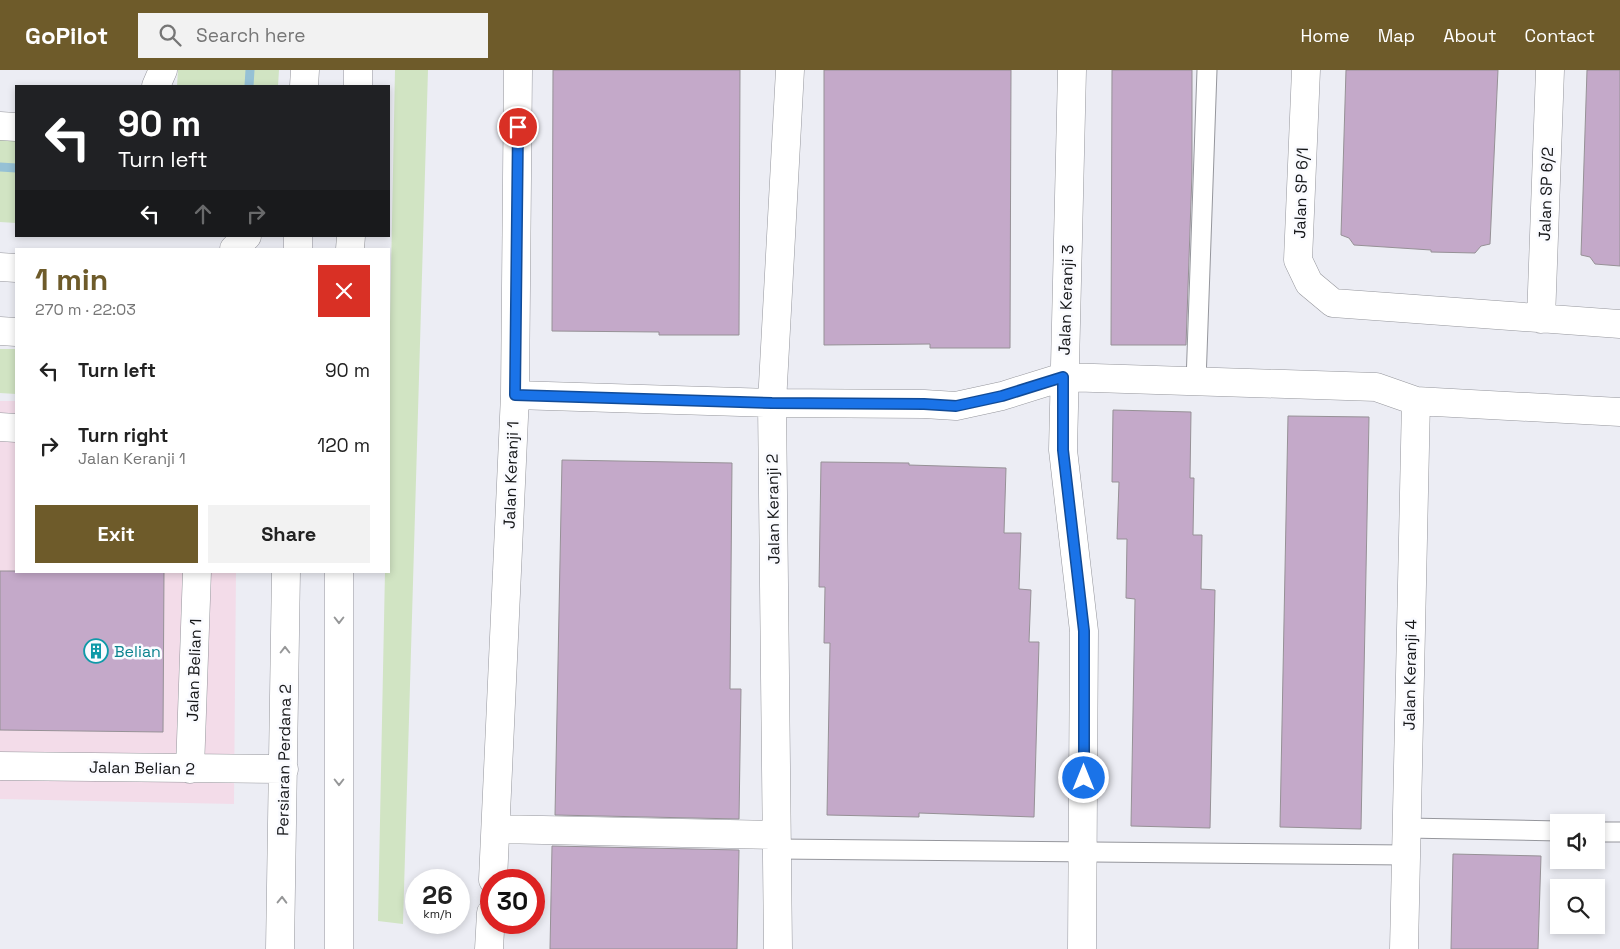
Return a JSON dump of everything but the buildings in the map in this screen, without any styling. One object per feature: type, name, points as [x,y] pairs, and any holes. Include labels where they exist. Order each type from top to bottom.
[{"type":"street","points":[[156,85],[163,70]]},
{"type":"street","points":[[304,85],[305,70]]},
{"type":"street","points":[[358,70],[358,85]]},
{"type":"street","name":"Jalan Keranji 1","points":[[494,869],[515,395],[518,70]]},
{"type":"street","name":"Jalan Keranji 2","points":[[778,949],[772,403],[790,70]]},
{"type":"street","name":"Jalan Keranji 3","points":[[1072,70],[1063,377],[1063,450],[1084,631],[1082,949]]},
{"type":"street","name":"Jalan SP 6/1","points":[[1306,70],[1298,260],[1309,283],[1333,303],[1541,319]]},
{"type":"street","name":"Jalan SP 6/2","points":[[1541,319],[1550,70]]},
{"type":"street","points":[[0,126],[15,127]]},
{"type":"street","points":[[235,248],[246,237]]},
{"type":"street","points":[[0,267],[15,268]]},
{"type":"street","points":[[1541,319],[1620,324]]},
{"type":"street","points":[[0,331],[15,332]]},
{"type":"street","points":[[515,395],[772,403],[956,406],[1002,396],[1063,377],[1376,387],[1416,401],[1620,412]]},
{"type":"street","name":"Jalan Keranji 4","points":[[1404,949],[1416,401]]},
{"type":"street","points":[[0,427],[15,428]]},
{"type":"street","name":"Jalan Belian 1","points":[[190,769],[197,573]]},
{"type":"street","name":"Persiaran Perdana 2","points":[[280,949],[286,573]]},
{"type":"street","points":[[339,573],[339,949]]},
{"type":"street","name":"Jalan Belian 2","points":[[0,766],[284,769]]},
{"type":"street","points":[[496,829],[776,842]]},
{"type":"street","points":[[489,949],[490,934]]},
{"type":"lane","points":[[1196,382],[1207,70]]},
{"type":"lane","points":[[1407,828],[1550,831]]},
{"type":"lane","points":[[1605,832],[1620,832]]},
{"type":"lane","points":[[776,842],[1083,852],[1407,855]]},
{"type":"shaded area","name":"Belian","points":[[0,401],[15,401],[15,573],[236,573],[234,804],[0,799]]},
{"type":"green space","points":[[178,70],[279,70],[278,85],[177,85]]},
{"type":"green space","points":[[395,70],[428,70],[403,924],[378,921],[385,573],[390,573],[390,322]]},
{"type":"green space","points":[[0,140],[15,140],[15,223],[0,222]]},
{"type":"green space","points":[[0,349],[15,349],[15,394],[0,393]]},
{"type":"waterway","points":[[249,85],[250,70]]},
{"type":"waterway","points":[[0,167],[15,168]]},
{"type":"place","name":"Belian","points":[[96,651]]},
{"type":"route","points":[[518,127],[515,395],[772,403],[956,406],[1002,396],[1063,377],[1063,450],[1084,631],[1084,778]]}]
